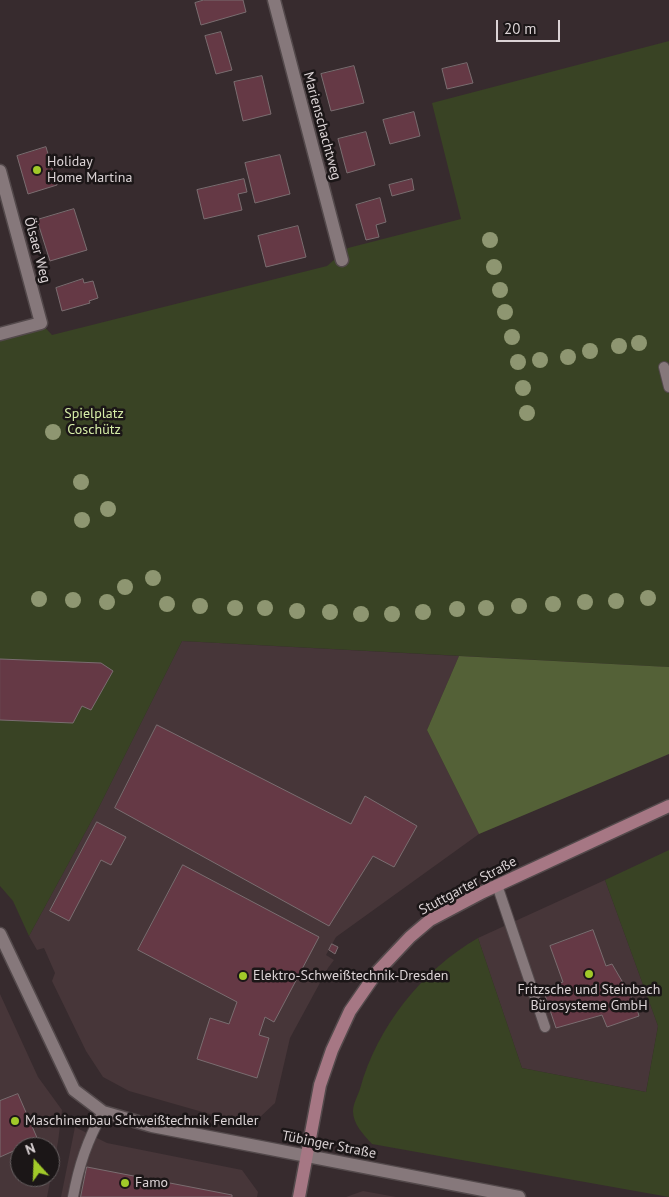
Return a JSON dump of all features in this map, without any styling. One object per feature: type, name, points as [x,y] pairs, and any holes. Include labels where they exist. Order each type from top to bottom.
[{"type":"main road","name":"Stuttgarter Straße","points":[[299,1197],[320,1085],[332,1050],[350,1011],[377,972],[430,920],[497,885],[669,806]]},
{"type":"street","name":"Marienschachtweg","points":[[274,0],[342,260]]},
{"type":"street","name":"Ölsaer Weg","points":[[0,171],[40,323],[27,327]]},
{"type":"street","points":[[0,326],[27,327]]},
{"type":"street","points":[[0,334],[27,327]]},
{"type":"street","name":"Tübinger Straße","points":[[0,934],[74,1090],[103,1112],[152,1126],[519,1197]]},
{"type":"lane","points":[[664,367],[669,387]]},
{"type":"lane","points":[[497,885],[546,1027]]},
{"type":"lane","points":[[73,1197],[80,1164],[92,1133],[103,1112]]},
{"type":"shaded area","points":[[182,641],[459,656],[427,730],[479,834],[336,937],[326,955],[334,960],[290,1038],[275,1103],[259,1118],[241,1123],[129,1091],[103,1077],[86,1051],[52,981],[55,973],[44,948],[37,950],[29,936],[98,809]]},
{"type":"shaded area","points":[[605,880],[658,1026],[646,1092],[522,1068],[478,938]]},
{"type":"shaded area","points":[[0,994],[38,1077],[62,1110],[59,1137],[10,1137],[10,1187],[49,1187],[47,1197],[0,1197]]},
{"type":"shaded area","points":[[75,1127],[107,1143],[242,1170],[258,1192],[257,1197],[61,1197]]},
{"type":"shaded area","points":[[363,1191],[396,1197],[346,1197]]},
{"type":"green space","name":"Spielplatz Coschütz","points":[[669,41],[669,667],[182,641],[98,809],[29,936],[13,901],[0,886],[0,334],[41,323],[52,335],[327,266],[348,248],[461,219],[432,103]]},
{"type":"green space","points":[[459,656],[669,667],[669,754],[479,834],[427,730]]},
{"type":"green space","points":[[669,850],[669,1197],[372,1144],[357,1125],[353,1111],[368,1066],[378,1044],[404,1002],[421,983],[438,966],[478,938],[522,1068],[646,1092],[658,1026],[605,880]]},
{"type":"building","points":[[204,0],[243,0],[246,12],[201,25],[195,3]]},
{"type":"building","points":[[221,32],[232,70],[216,74],[205,36]]},
{"type":"building","points":[[467,63],[473,83],[447,89],[442,69]]},
{"type":"building","points":[[354,66],[364,103],[331,111],[321,74]]},
{"type":"building","points":[[262,76],[271,114],[243,121],[234,82]]},
{"type":"building","points":[[414,112],[420,136],[390,144],[383,120]]},
{"type":"building","points":[[366,132],[375,165],[347,173],[338,139]]},
{"type":"building","name":"Holiday Home Martina","points":[[46,147],[57,185],[28,194],[17,156]]},
{"type":"building","points":[[280,155],[290,194],[255,203],[245,163]]},
{"type":"building","points":[[244,179],[247,192],[238,194],[242,210],[204,219],[197,190]]},
{"type":"building","points":[[412,179],[414,190],[392,196],[389,185]]},
{"type":"building","points":[[380,198],[386,222],[376,225],[379,237],[366,240],[356,205]]},
{"type":"building","points":[[74,209],[87,250],[50,261],[37,220]]},
{"type":"building","points":[[298,226],[306,257],[266,267],[258,236]]},
{"type":"building","points":[[83,279],[84,283],[93,281],[98,298],[89,301],[90,303],[62,311],[56,288]]},
{"type":"building","points":[[0,659],[101,663],[113,671],[91,710],[82,706],[73,723],[0,720]]},
{"type":"building","points":[[157,725],[351,824],[365,796],[417,826],[394,867],[373,856],[329,926],[115,808]]},
{"type":"building","points":[[97,822],[126,837],[111,865],[101,860],[69,921],[50,911]]},
{"type":"building","name":"Elektro-Schweißtechnik-Dresden","points":[[183,865],[319,937],[274,1022],[265,1017],[259,1035],[269,1038],[257,1078],[197,1059],[210,1018],[229,1024],[237,1002],[138,950]]},
{"type":"building","name":"Fritzsche und Steinbach Bürosysteme GmbH","points":[[593,930],[606,966],[612,964],[636,1005],[639,1016],[607,1027],[602,1015],[556,1028],[543,989],[563,982],[550,946]]},
{"type":"building","points":[[332,944],[338,947],[335,954],[329,950]]},
{"type":"building","name":"Maschinenbau Schweißtechnik Fendler","points":[[18,1094],[37,1137],[10,1137],[10,1153],[0,1157],[0,1101]]},
{"type":"building","name":"Famo","points":[[87,1167],[232,1195],[232,1197],[81,1197]]},
{"type":"place","name":"Holiday Home Martina","points":[[37,170]]},
{"type":"place","name":"Fritzsche und Steinbach Bürosysteme GmbH","points":[[589,974]]},
{"type":"place","name":"Elektro-Schweißtechnik-Dresden","points":[[243,976]]},
{"type":"place","name":"Maschinenbau Schweißtechnik Fendler","points":[[15,1121]]},
{"type":"place","name":"Famo","points":[[125,1183]]}]
